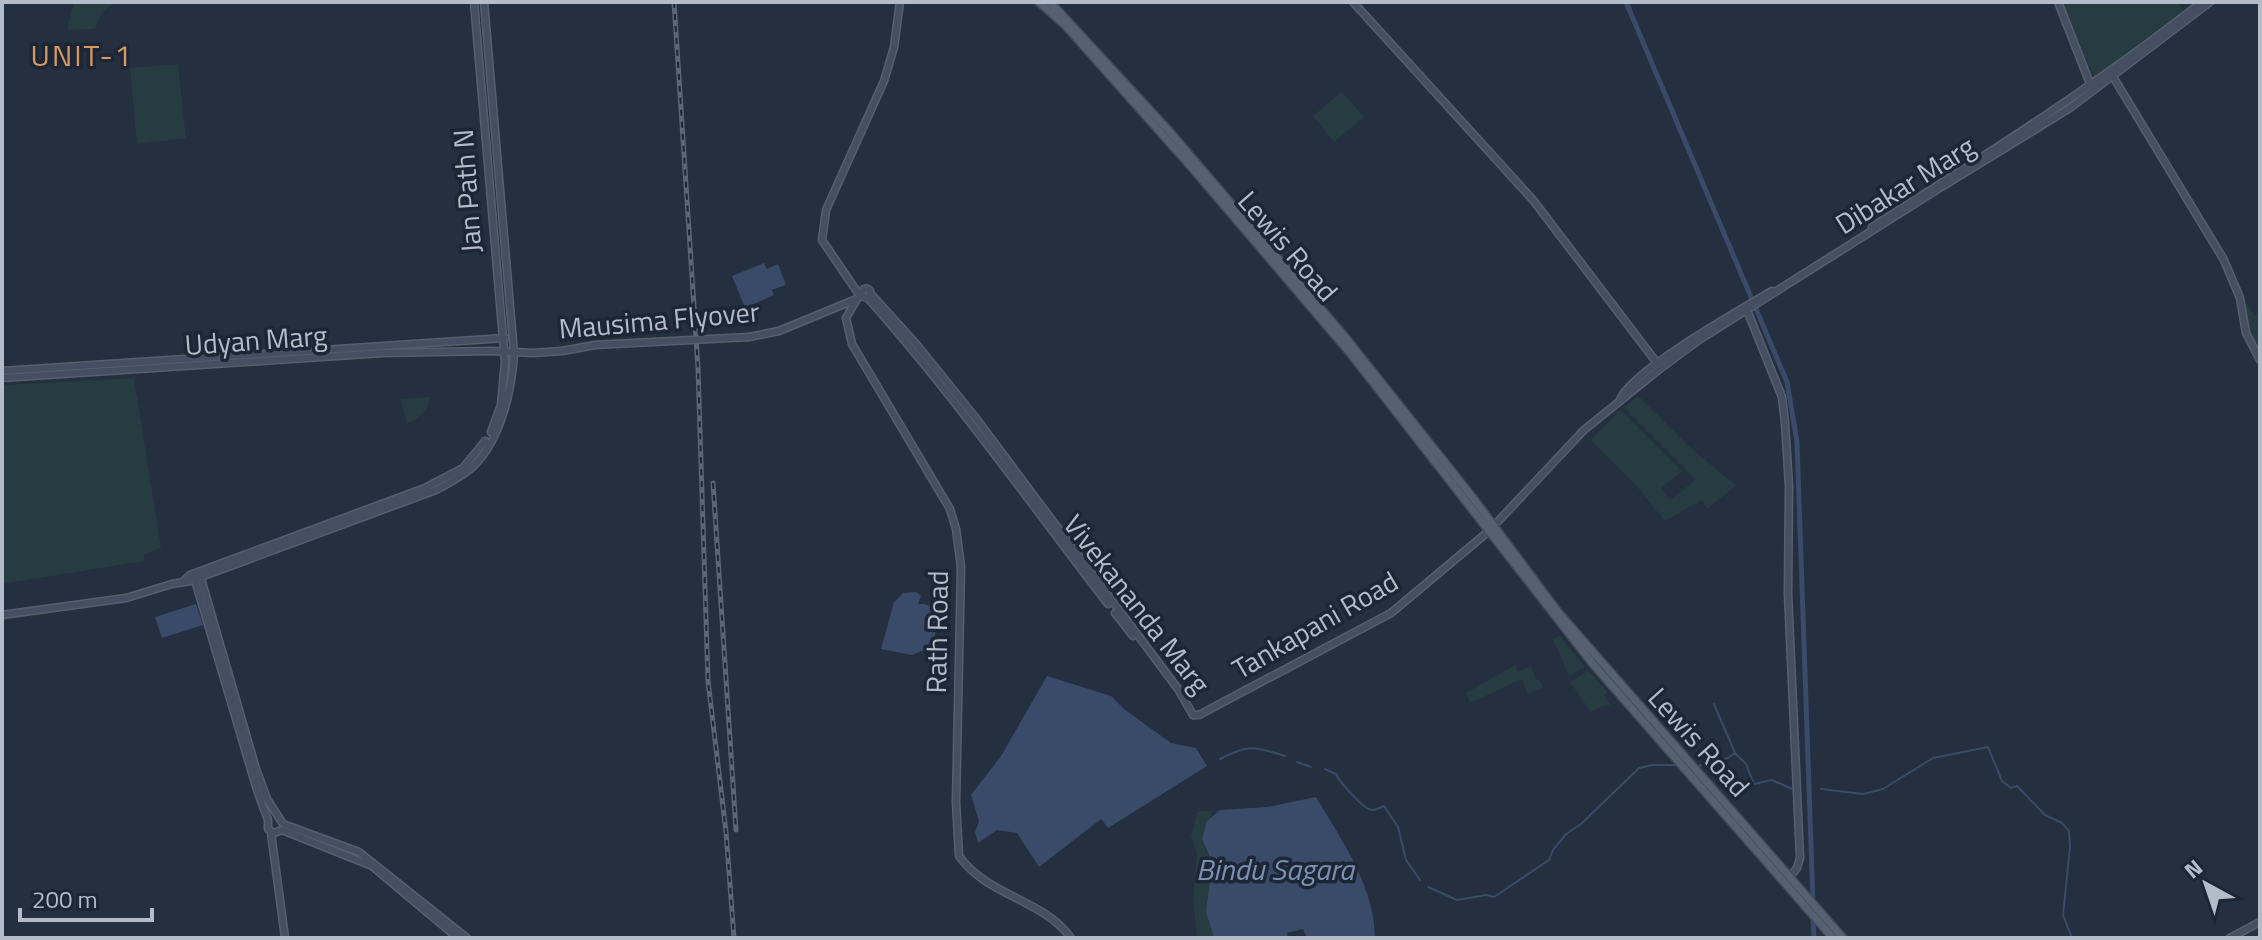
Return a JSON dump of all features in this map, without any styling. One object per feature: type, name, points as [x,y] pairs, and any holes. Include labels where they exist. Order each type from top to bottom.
[{"type":"main road","name":"Lewis Road","points":[[1039,2],[1065,25],[1330,329],[1558,612],[1683,761],[1820,917],[1843,938]]},
{"type":"main road","name":"Lewis Road","points":[[1050,2],[1169,131],[1345,337],[1494,532]]},
{"type":"main road","name":"Lewis Road","points":[[1730,813],[1790,877],[1803,898]]},
{"type":"main road","name":"Lewis Road","points":[[1820,917],[1833,938]]},
{"type":"street","name":"Jan Path N","points":[[197,576],[425,488],[463,468],[480,449],[497,418],[505,375],[504,352],[474,2]]},
{"type":"street","points":[[2,615],[123,598],[184,581],[430,492],[458,478],[476,462],[501,421],[514,353],[484,2]]},
{"type":"street","name":"Vivekananda Marg","points":[[900,2],[894,47],[884,81],[826,210],[822,240],[863,296],[952,387],[1124,622],[1178,689],[1193,715]]},
{"type":"street","points":[[1353,2],[1533,200],[1657,363]]},
{"type":"street","points":[[2058,2],[2091,86]]},
{"type":"street","name":"Dibakar Marg","points":[[1620,400],[1621,394],[1657,363],[2070,108],[2202,2]]},
{"type":"street","name":"Dibakar Marg","points":[[1878,226],[2112,74],[2210,2]]},
{"type":"street","points":[[2112,74],[2224,260],[2240,298],[2246,333],[2260,360]]},
{"type":"street","name":"Mausima Flyover","points":[[514,353],[562,351],[595,345],[749,337],[779,331],[863,296]]},
{"type":"street","name":"Rath Road","points":[[863,296],[846,318],[852,344],[944,498],[956,529],[961,567],[956,802],[959,856],[983,881],[1045,914],[1060,924],[1071,938]]},
{"type":"street","points":[[1748,308],[1782,397],[1785,423],[1789,486],[1788,594],[1800,858],[1790,877]]},
{"type":"street","name":"Dibakar Marg","points":[[1494,532],[1584,430],[1699,340],[1748,308]]},
{"type":"street","name":"Udyan Marg","points":[[2,378],[512,338]]},
{"type":"street","name":"Udyan Marg","points":[[2,371],[118,368],[383,353],[514,353]]},
{"type":"street","name":"Tankapani Road","points":[[1193,715],[1199,715],[1382,618],[1494,532]]},
{"type":"street","points":[[197,576],[268,820],[285,938]]},
{"type":"street","points":[[228,684],[256,769],[283,827],[372,866],[467,938]]},
{"type":"street","points":[[268,820],[276,817]]},
{"type":"street","points":[[271,833],[278,833],[283,827]]},
{"type":"street","points":[[431,912],[458,938]]},
{"type":"street","points":[[2230,938],[2260,922]]},
{"type":"green space","points":[[74,2],[114,2],[101,14],[95,29],[67,30]]},
{"type":"green space","points":[[2060,2],[2177,2],[2184,11],[2094,77]]},
{"type":"green space","points":[[178,64],[186,138],[137,144],[130,68]]},
{"type":"green space","points":[[1342,92],[1364,117],[1334,142],[1313,116]]},
{"type":"green space","points":[[2246,303],[2255,316],[2260,313],[2260,355],[2248,333]]},
{"type":"green space","points":[[134,378],[161,548],[144,554],[144,561],[2,584],[2,385]]},
{"type":"green space","points":[[1638,396],[1692,449],[1736,486],[1707,509],[1702,500],[1665,521],[1635,484],[1590,440],[1621,410],[1682,471],[1661,488],[1670,500],[1696,480],[1624,407]]},
{"type":"green space","points":[[430,397],[422,413],[407,423],[400,399]]},
{"type":"green space","points":[[1560,636],[1585,667],[1569,675],[1553,639]]},
{"type":"green space","points":[[1515,665],[1519,674],[1519,671],[1531,667],[1543,687],[1528,694],[1522,679],[1470,703],[1466,693]]},
{"type":"green space","points":[[1588,670],[1607,692],[1604,695],[1611,705],[1591,712],[1570,682]]},
{"type":"green space","points":[[1213,810],[1204,830],[1211,870],[1206,912],[1214,938],[1197,938],[1193,899],[1197,854],[1191,837],[1197,812]]},
{"type":"water","points":[[764,263],[767,269],[778,264],[786,285],[772,290],[774,295],[745,308],[732,276]]},
{"type":"water","points":[[916,592],[921,596],[918,604],[941,611],[932,647],[912,655],[881,649],[894,602],[903,593]]},
{"type":"water","points":[[196,604],[203,625],[162,638],[155,617]]},
{"type":"water","points":[[1047,676],[1111,696],[1171,743],[1196,748],[1207,766],[1108,828],[1101,819],[1039,867],[1017,833],[997,830],[978,843],[975,832],[979,821],[971,795],[1001,756]]},
{"type":"water","name":"Bindu Sagara","points":[[1316,797],[1363,882],[1375,938],[1307,938],[1303,929],[1287,933],[1288,938],[1214,938],[1206,912],[1211,870],[1202,839],[1207,821],[1220,810],[1267,807]]},
{"type":"waterway","points":[[1626,2],[1787,382],[1797,442],[1813,903]]},
{"type":"waterway","points":[[1714,704],[1735,753]]},
{"type":"waterway","points":[[1821,789],[1863,794],[1883,789],[1933,758],[1988,747],[2002,781],[2011,788],[2017,786],[2045,815],[2062,823],[2069,831],[2063,915],[2072,938]]},
{"type":"waterway","points":[[1220,759],[1252,748],[1285,756]]},
{"type":"waterway","points":[[1698,766],[1735,753],[1746,764],[1754,784],[1772,780],[1792,789]]},
{"type":"waterway","points":[[1297,762],[1311,767]]},
{"type":"waterway","points":[[1428,887],[1457,900],[1486,895],[1494,897],[1549,860],[1566,834],[1581,824],[1639,768],[1677,765],[1684,771]]},
{"type":"waterway","points":[[1325,769],[1336,774],[1368,809],[1384,806],[1398,827],[1406,860],[1420,880]]},
{"type":"waterway","points":[[1813,917],[1814,938]]},
{"type":"railway","points":[[674,2],[698,368],[708,681],[726,832],[734,938]]},
{"type":"railway","points":[[713,483],[736,830]]},
{"type":"district","name":"UNIT-1","points":[[82,56]]}]
